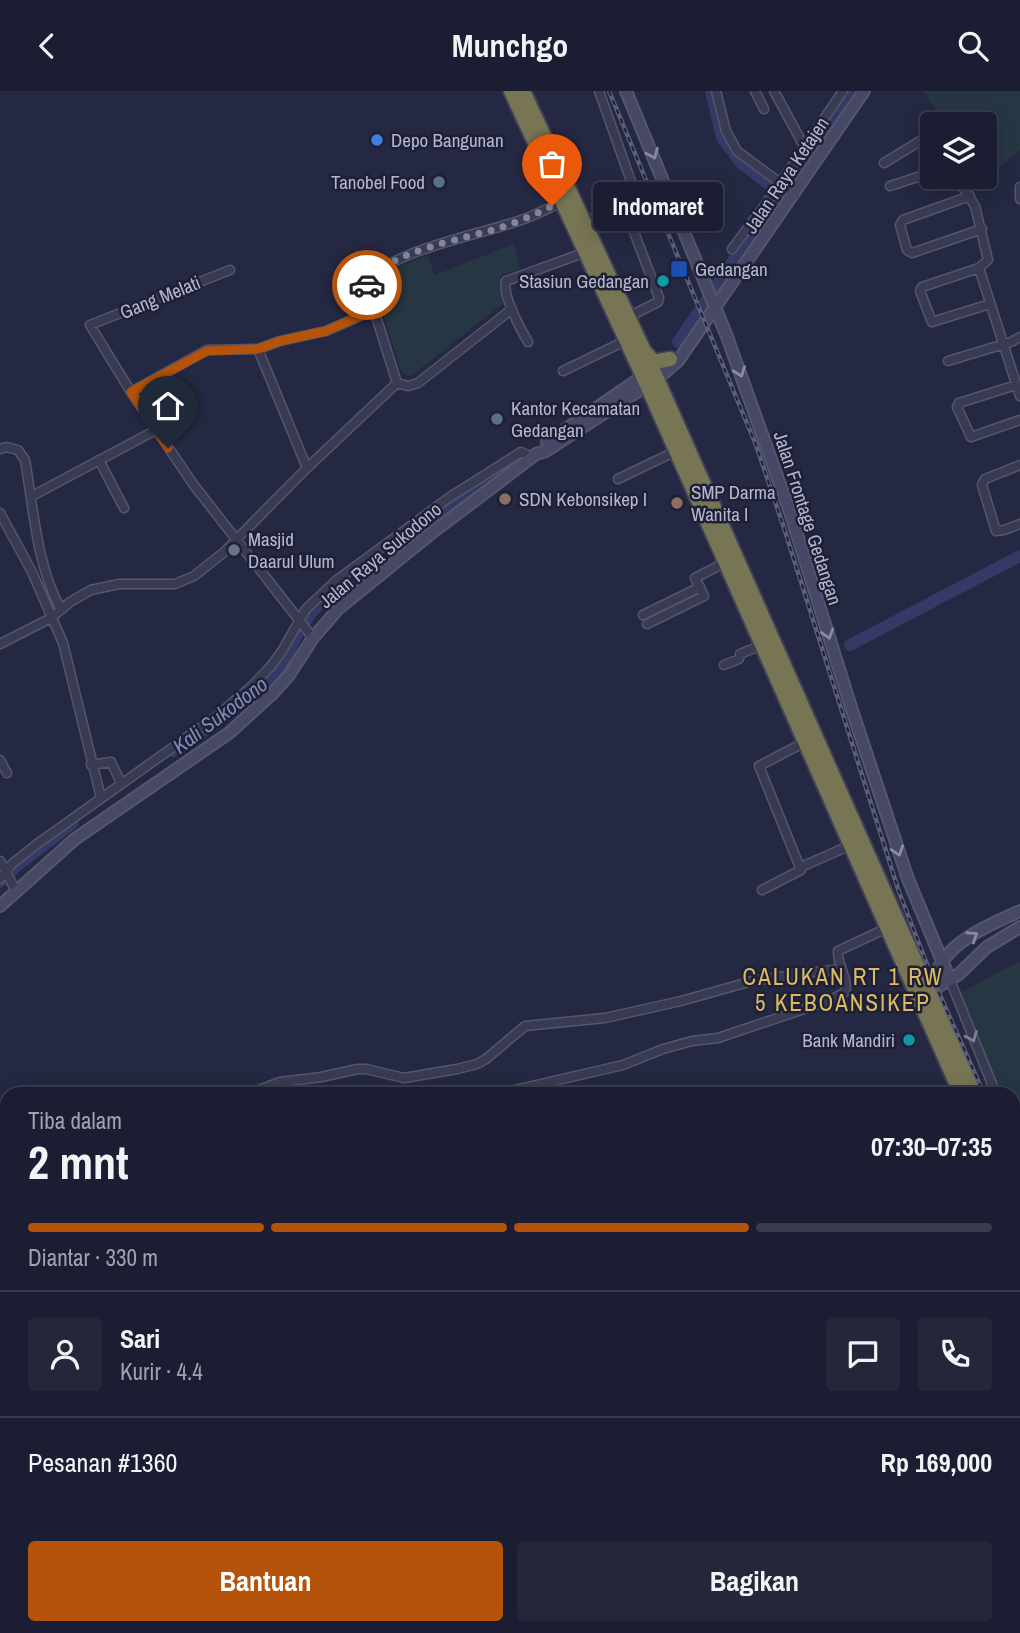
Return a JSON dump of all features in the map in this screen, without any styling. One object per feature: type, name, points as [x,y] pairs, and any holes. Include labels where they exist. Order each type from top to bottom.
[{"type":"highway","points":[[511,91],[626,340],[650,378],[921,989],[958,1087]]},
{"type":"highway","points":[[523,91],[642,348],[677,451],[887,928],[970,1087]]},
{"type":"highway","points":[[642,348],[654,362],[670,359]]},
{"type":"street","points":[[599,91],[633,187],[634,232],[659,300],[628,317]]},
{"type":"street","name":"Jalan Frontage Gedangan","points":[[625,91],[713,300],[790,512],[908,879],[950,980]]},
{"type":"street","points":[[716,91],[730,141],[748,161],[793,193]]},
{"type":"street","points":[[755,91],[764,109]]},
{"type":"street","points":[[774,91],[804,146]]},
{"type":"street","points":[[732,249],[780,185],[843,91]]},
{"type":"street","name":"Jalan Raya Ketajen","points":[[650,378],[672,367],[688,348],[713,300],[793,193],[859,93]]},
{"type":"street","points":[[884,163],[920,143]]},
{"type":"street","points":[[890,187],[920,177]]},
{"type":"street","points":[[1020,187],[1020,199]]},
{"type":"street","points":[[965,189],[982,229],[989,257],[987,263],[920,291],[932,322],[990,304]]},
{"type":"street","points":[[970,196],[903,221],[900,225],[907,250],[912,253],[982,229]]},
{"type":"street","points":[[584,222],[634,199]]},
{"type":"street","points":[[397,383],[368,282],[389,265],[419,250],[508,225],[563,202]]},
{"type":"street","points":[[528,342],[512,309],[506,281],[586,252]]},
{"type":"street","points":[[979,268],[990,304],[1012,343],[1016,385],[1020,396]]},
{"type":"street","name":"Gang Melati","points":[[131,392],[90,325],[230,270]]},
{"type":"street","points":[[397,383],[408,386],[418,383],[512,309]]},
{"type":"street","points":[[311,635],[236,541],[131,392],[207,351],[258,349],[280,341],[326,331],[374,310]]},
{"type":"street","points":[[948,361],[1012,343],[1020,337]]},
{"type":"street","points":[[562,371],[626,340]]},
{"type":"street","name":"Jalan Raya Ketajen","points":[[650,378],[670,359],[688,348]]},
{"type":"street","points":[[258,349],[307,468]]},
{"type":"street","name":"Jalan Raya Sukodono","points":[[0,906],[14,888],[57,853],[229,733],[289,675],[311,635],[366,585],[534,456],[542,445],[650,378]]},
{"type":"street","points":[[0,644],[55,615],[91,590],[105,586],[175,584],[202,571],[397,383]]},
{"type":"street","points":[[1016,385],[959,403],[957,407],[969,436],[1020,420]]},
{"type":"street","points":[[32,496],[156,430]]},
{"type":"street","points":[[0,449],[13,448],[21,453],[25,460],[41,561],[101,798]]},
{"type":"street","points":[[618,479],[677,451]]},
{"type":"street","points":[[3,876],[37,844],[218,716],[253,687],[282,651],[306,609],[337,580],[450,497],[521,452],[534,456]]},
{"type":"street","points":[[99,460],[124,508]]},
{"type":"street","points":[[1020,465],[985,479],[982,485],[996,531],[1020,524]]},
{"type":"street","points":[[0,513],[55,615]]},
{"type":"street","points":[[645,619],[705,596],[695,578],[726,562]]},
{"type":"street","points":[[724,665],[762,645]]},
{"type":"street","points":[[253,687],[264,699]]},
{"type":"street","points":[[762,890],[799,873],[801,867],[759,766],[805,742]]},
{"type":"street","points":[[0,760],[7,773]]},
{"type":"street","points":[[91,765],[111,762],[121,783]]},
{"type":"street","points":[[801,867],[851,845]]},
{"type":"street","points":[[0,862],[3,876],[14,888]]},
{"type":"street","points":[[921,989],[937,973],[946,955],[1020,911]]},
{"type":"street","points":[[921,989],[950,980],[987,947],[1020,927]]},
{"type":"street","points":[[528,1087],[623,1065],[692,1041],[718,1038],[831,1000],[845,992],[847,985],[837,954],[841,949],[887,928]]},
{"type":"street","points":[[267,1087],[280,1082],[358,1069],[404,1078],[457,1069],[486,1059],[525,1026],[605,1018],[756,980],[840,968]]},
{"type":"street","points":[[950,980],[993,1087]]},
{"type":"shaded area","points":[[923,91],[1020,91],[1020,150],[997,170],[997,112],[938,112]]},
{"type":"shaded area","points":[[514,244],[520,269],[500,276],[505,302],[411,376],[402,373],[378,300],[388,291],[382,275],[427,255],[435,275]]},
{"type":"shaded area","points":[[1020,961],[1020,1087],[997,1087],[956,995]]},
{"type":"waterway","points":[[711,91],[722,138],[742,164],[774,188]]},
{"type":"waterway","points":[[678,342],[848,91]]},
{"type":"waterway","name":"Kali Sukodono","points":[[396,541],[502,468]]},
{"type":"waterway","points":[[850,645],[1020,556]]},
{"type":"waterway","name":"Kali Sukodono","points":[[173,751],[228,714],[280,669],[302,625],[331,589]]},
{"type":"waterway","name":"Kali Sukodono","points":[[0,882],[73,823]]},
{"type":"railway","points":[[609,91],[756,445],[899,892],[932,977],[981,1087]]},
{"type":"way so far","points":[[367,285],[371,278],[389,265],[419,250],[520,221],[552,206]]},
{"type":"place","name":"Depo Bangunan","points":[[377,140]]},
{"type":"place","name":"Tanobel Food","points":[[439,182]]},
{"type":"place","name":"Indomaret","points":[[552,206]]},
{"type":"place","name":"Gedangan","points":[[679,269]]},
{"type":"place","name":"Stasiun Gedangan","points":[[663,281]]},
{"type":"place","name":"Kantor Kecamatan Gedangan","points":[[497,419]]},
{"type":"place","name":"SDN Kebonsikep I","points":[[505,499]]},
{"type":"place","name":"SMP Darma Wanita I","points":[[677,503]]},
{"type":"place","name":"Masjid Daarul Ulum","points":[[234,550]]},
{"type":"place","name":"Bank Mandiri","points":[[909,1040]]},
{"type":"district","name":"CALUKAN RT 1 RW 5 KEBOANSIKEP","points":[[843,989]]},
{"type":"route","points":[[168,448],[131,392],[207,351],[258,349],[280,341],[326,331],[360,317],[374,310],[367,285]]}]
